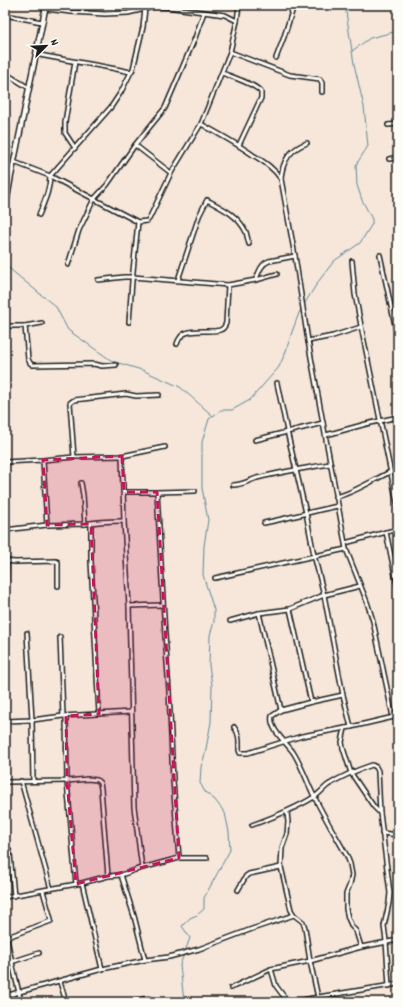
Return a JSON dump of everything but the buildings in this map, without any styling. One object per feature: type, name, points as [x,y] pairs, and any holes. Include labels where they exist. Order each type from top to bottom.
[{"type":"street","points":[[14,162],[50,176],[138,222],[147,221],[171,173],[202,124],[230,52],[239,5]]},
{"type":"street","points":[[276,58],[294,5]]},
{"type":"street","points":[[5,210],[46,7],[71,12],[105,14],[128,13],[145,8],[167,7],[225,15],[237,21]]},
{"type":"street","points":[[39,215],[50,184],[50,176],[111,107],[133,69],[143,27],[145,8]]},
{"type":"street","points":[[68,265],[79,230],[94,199],[107,185],[165,108],[195,38],[204,12]]},
{"type":"street","points":[[5,15],[42,22]]},
{"type":"street","points":[[230,52],[290,75],[320,79],[322,83],[322,92]]},
{"type":"street","points":[[36,54],[130,72]]},
{"type":"street","points":[[75,62],[65,122],[66,133],[75,148]]},
{"type":"street","points":[[5,73],[29,88]]},
{"type":"street","points":[[222,73],[259,88],[261,92],[261,98],[239,145]]},
{"type":"street","points":[[202,124],[239,145],[271,167],[282,179]]},
{"type":"street","points":[[388,126],[398,124]]},
{"type":"street","points":[[306,144],[295,149],[287,159],[282,170],[282,179],[308,341],[346,549],[373,620],[392,717]]},
{"type":"street","points":[[136,145],[171,173]]},
{"type":"street","points":[[389,159],[398,157]]},
{"type":"street","points":[[5,174],[11,176]]},
{"type":"street","points":[[178,280],[199,216],[207,200],[229,211],[237,219],[246,232],[250,244]]},
{"type":"street","points":[[129,322],[138,222]]},
{"type":"street","points":[[380,255],[398,339]]},
{"type":"street","points":[[256,280],[262,266],[266,262],[295,256]]},
{"type":"street","points":[[352,261],[355,294],[361,327],[398,508]]},
{"type":"street","points":[[98,280],[133,277],[228,285],[256,280],[277,274]]},
{"type":"street","points":[[177,344],[183,335],[194,331],[221,330],[224,327],[226,323],[228,285]]},
{"type":"street","points":[[5,326],[25,326],[42,323]]},
{"type":"street","points":[[25,326],[28,359],[33,365],[116,365]]},
{"type":"street","points":[[308,341],[333,336],[361,327]]},
{"type":"street","points":[[277,382],[324,595],[350,727]]},
{"type":"street","points":[[74,457],[70,403],[72,401],[126,394],[136,396],[159,395]]},
{"type":"street","points":[[326,435],[398,417]]},
{"type":"street","points":[[255,440],[323,423]]},
{"type":"street","points":[[5,462],[74,457],[122,456],[165,447]]},
{"type":"street","points":[[122,456],[129,606],[134,807],[142,868]]},
{"type":"street","points":[[43,460],[47,525]]},
{"type":"street","points":[[233,485],[240,485],[256,478],[330,464]]},
{"type":"street","points":[[336,497],[390,472]]},
{"type":"street","points":[[81,483],[85,524]]},
{"type":"street","points":[[124,492],[194,490]]},
{"type":"street","points":[[157,492],[173,781],[179,858]]},
{"type":"street","points":[[264,523],[282,520],[306,512],[338,506]]},
{"type":"street","points":[[5,530],[47,525],[117,521],[124,522]]},
{"type":"street","points":[[91,523],[90,561],[99,714]]},
{"type":"street","points":[[345,544],[398,529]]},
{"type":"street","points":[[386,532],[398,589]]},
{"type":"street","points":[[5,548],[5,602]]},
{"type":"street","points":[[215,578],[346,549]]},
{"type":"street","points":[[6,561],[56,561],[58,562],[58,586]]},
{"type":"street","points":[[230,620],[259,613],[290,609],[324,595],[360,586]]},
{"type":"street","points":[[129,606],[163,605]]},
{"type":"street","points":[[290,609],[311,702]]},
{"type":"street","points":[[259,613],[282,710]]},
{"type":"street","points":[[27,633],[32,720],[33,781]]},
{"type":"street","points":[[60,637],[67,781],[76,884]]},
{"type":"street","points":[[343,695],[282,710],[272,716],[271,719],[283,742],[292,751],[300,765],[314,797],[347,856],[352,875],[346,894],[346,908],[348,918],[356,931],[361,947]]},
{"type":"street","points":[[5,721],[131,712]]},
{"type":"street","points":[[234,727],[238,732],[240,753],[248,753],[308,735],[398,716]]},
{"type":"street","points":[[345,728],[342,742],[351,772],[374,807],[380,813]]},
{"type":"street","points":[[252,825],[286,812],[314,797],[328,786],[351,772],[372,765],[376,767],[378,771],[380,813],[390,893],[384,926],[389,986]]},
{"type":"street","points":[[5,782],[67,781],[93,778],[97,780],[100,783],[101,789],[108,876]]},
{"type":"street","points":[[21,782],[51,889]]},
{"type":"street","points":[[286,812],[288,822],[287,834],[282,848],[281,867],[291,910],[294,915],[303,922],[305,928],[310,961],[319,1002]]},
{"type":"street","points":[[382,833],[398,835]]},
{"type":"street","points":[[5,849],[9,850],[10,854],[14,896]]},
{"type":"street","points":[[5,897],[43,891],[108,876],[121,875],[179,858],[207,858]]},
{"type":"street","points":[[238,890],[246,876],[249,874],[281,867]]},
{"type":"street","points":[[121,875],[134,916],[145,960]]},
{"type":"street","points":[[82,883],[102,969]]},
{"type":"street","points":[[6,938],[51,921],[43,891]]},
{"type":"street","points":[[5,996],[60,982],[102,969],[145,960],[169,957],[199,949],[294,915]]},
{"type":"street","points":[[5,931],[21,1002]]},
{"type":"street","points":[[231,988],[270,969],[310,961],[361,947],[398,940]]},
{"type":"street","points":[[5,964],[39,953]]},
{"type":"street","points":[[270,969],[276,986],[285,1000],[292,1001],[398,984]]},
{"type":"street","points":[[60,982],[66,1002]]},
{"type":"street","points":[[135,1002],[147,998],[150,998],[154,1002]]},
{"type":"highlighted area","points":[[122,456],[124,492],[157,492],[179,858],[76,884],[67,781],[66,716],[99,714],[91,524],[47,525],[43,460]]},
{"type":"waterway","points":[[303,306],[318,282],[334,261],[360,243],[372,224],[372,219],[362,200],[357,185],[356,165],[368,146],[364,107],[354,64],[345,5]]},
{"type":"waterway","points":[[352,51],[370,38],[398,31]]},
{"type":"waterway","points":[[5,265],[56,307],[68,330],[112,361],[142,370],[180,387],[213,416]]},
{"type":"waterway","points":[[184,1002],[180,965],[190,938],[182,926],[190,918],[197,915],[204,909],[204,898],[230,850],[229,832],[225,813],[215,800],[205,792],[200,783],[201,767],[211,722],[212,685],[209,665],[210,635],[214,622],[214,610],[203,575],[204,546],[208,520],[202,488],[202,442],[209,419],[221,410],[232,410],[250,400],[279,367],[302,308]]}]
